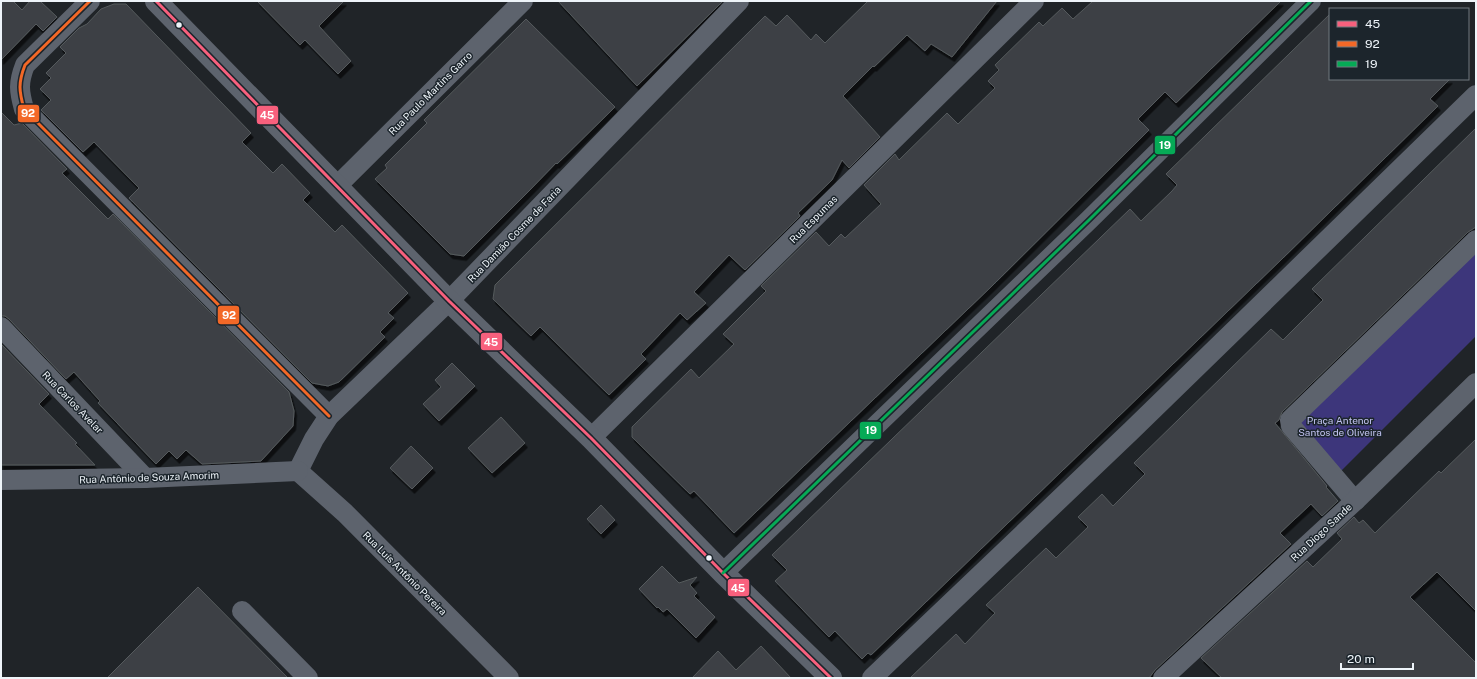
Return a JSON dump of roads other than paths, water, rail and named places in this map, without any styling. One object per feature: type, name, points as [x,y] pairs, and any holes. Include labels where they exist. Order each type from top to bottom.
[{"type":"street","points":[[90,1],[25,65],[20,77],[19,92],[24,109],[329,416]]},
{"type":"street","points":[[156,1],[449,301],[591,438],[723,573],[831,678]]},
{"type":"street","name":"Rua Paulo Martins Garro","points":[[337,186],[523,1]]},
{"type":"street","name":"Rua Damião Cosme de Faria","points":[[298,471],[314,439],[329,416],[449,301],[739,1]]},
{"type":"street","name":"Rua Espumas","points":[[591,438],[1034,1]]},
{"type":"street","points":[[723,573],[1083,225],[1311,1]]},
{"type":"street","points":[[872,678],[1142,420],[1476,95]]},
{"type":"street","points":[[1355,501],[1291,426],[1290,420],[1476,240]]},
{"type":"street","name":"Rua Carlos Avelar","points":[[1,327],[144,478]]},
{"type":"street","name":"Rua Diogo Sande","points":[[1163,678],[1355,501],[1476,383]]},
{"type":"street","name":"Rua Antônio de Souza Amorim","points":[[1,480],[144,478],[298,471]]},
{"type":"street","name":"Rua Luís Antônio Pereira","points":[[298,471],[345,513],[509,678]]},
{"type":"street","points":[[242,611],[308,678]]},
{"type":"park label","name":"Praça Antenor Santos de Oliveira","points":[[1340,426]]}]
